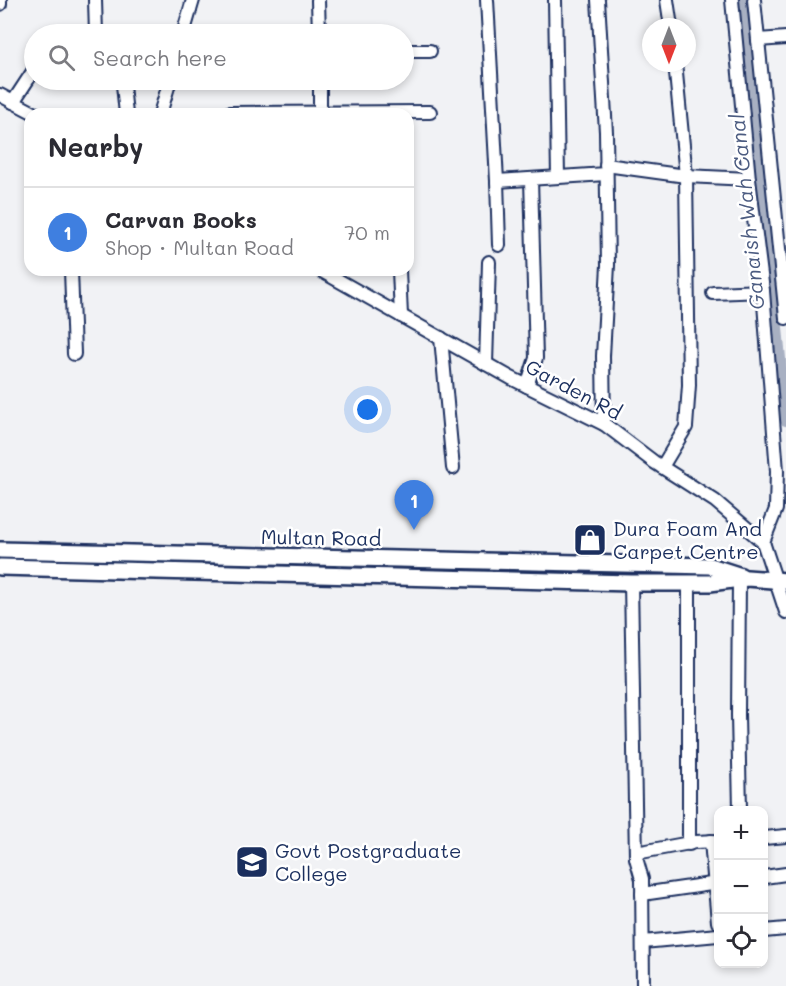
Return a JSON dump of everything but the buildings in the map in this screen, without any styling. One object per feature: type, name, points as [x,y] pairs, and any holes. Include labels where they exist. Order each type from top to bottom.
[{"type":"main road","name":"Multan Road","points":[[0,550],[710,566],[743,578]]},
{"type":"main road","name":"Multan Road","points":[[0,567],[631,583],[710,583],[743,578],[781,580]]},
{"type":"street","points":[[95,0],[96,24]]},
{"type":"street","points":[[186,24],[193,0]]},
{"type":"street","points":[[318,0],[319,24]]},
{"type":"street","points":[[487,0],[499,245]]},
{"type":"street","points":[[555,0],[558,177]]},
{"type":"street","points":[[598,0],[606,132],[608,265],[603,356],[604,424]]},
{"type":"street","points":[[667,0],[669,18]]},
{"type":"street","points":[[732,0],[749,179],[763,291],[777,471],[776,509],[763,542],[781,580],[779,596],[786,612]]},
{"type":"street","points":[[754,0],[780,197],[786,318]]},
{"type":"street","points":[[758,40],[786,38]]},
{"type":"street","points":[[414,51],[430,51]]},
{"type":"street","points":[[662,467],[686,427],[689,385],[686,176],[676,72]]},
{"type":"street","points":[[14,102],[24,86]]},
{"type":"street","points":[[123,90],[125,108]]},
{"type":"street","points":[[162,108],[167,90]]},
{"type":"street","points":[[320,90],[320,108]]},
{"type":"street","points":[[0,95],[25,108]]},
{"type":"street","points":[[414,112],[430,112]]},
{"type":"street","points":[[497,181],[558,177],[606,169],[749,179]]},
{"type":"street","points":[[527,386],[536,358],[531,179]]},
{"type":"street","points":[[486,364],[489,262]]},
{"type":"street","points":[[71,276],[74,354]]},
{"type":"street","name":"Garden Rd","points":[[331,276],[486,364],[604,424],[662,467],[715,501],[763,542]]},
{"type":"street","points":[[399,276],[401,316]]},
{"type":"street","points":[[713,293],[763,291]]},
{"type":"street","points":[[441,338],[453,468]]},
{"type":"street","points":[[740,806],[738,715],[743,578]]},
{"type":"street","points":[[631,583],[636,853],[642,879],[643,986]]},
{"type":"street","points":[[689,583],[689,844]]},
{"type":"street","points":[[768,838],[786,836]]},
{"type":"street","points":[[636,853],[714,841]]},
{"type":"street","points":[[768,876],[786,874]]},
{"type":"street","points":[[642,894],[714,884]]},
{"type":"street","points":[[768,931],[786,929]]},
{"type":"street","points":[[643,942],[714,935]]},
{"type":"waterway","name":"Ganaish Wah Canal","points":[[745,0],[786,420]]},
{"type":"place","name":"Carvan Books","points":[[414,530]]},
{"type":"place","name":"Dura Foam And Carpet Centre","points":[[590,540]]},
{"type":"place","name":"Govt Postgraduate College","points":[[252,862]]}]
